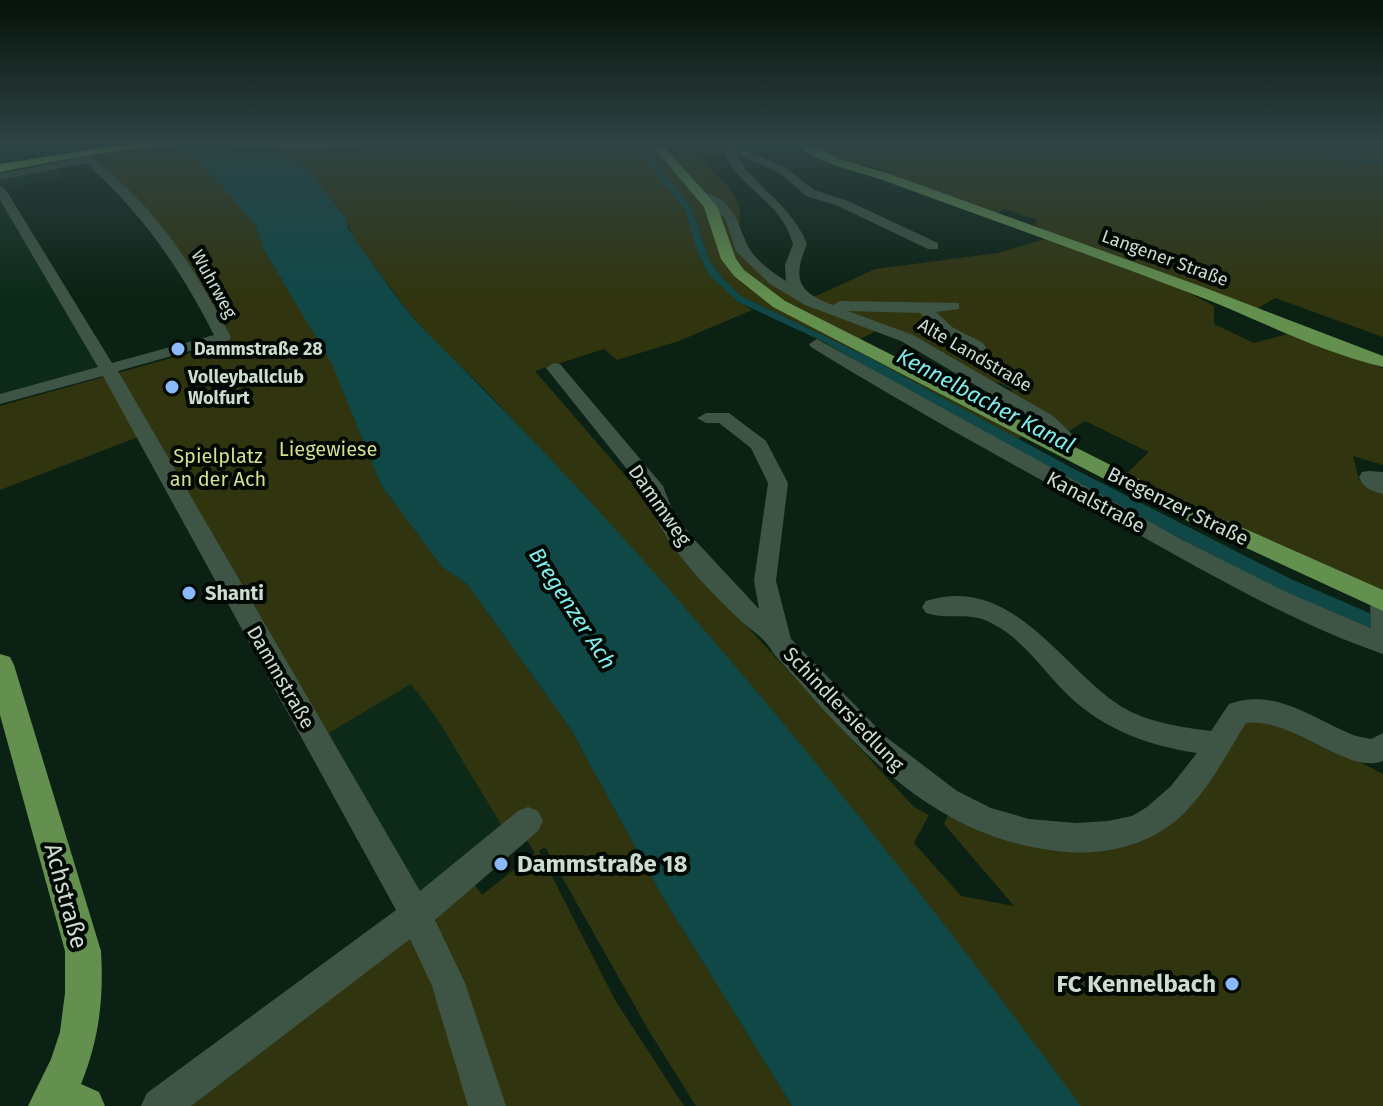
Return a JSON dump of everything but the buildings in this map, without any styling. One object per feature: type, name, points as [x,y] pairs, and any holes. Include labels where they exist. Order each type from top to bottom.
[{"type":"main road","name":"Langener Straße","points":[[928,194],[1195,289],[1329,344],[1383,362]]},
{"type":"main road","name":"Bregenzer Straße","points":[[700,195],[714,216],[729,259],[755,288],[792,311],[1174,506],[1383,601]]},
{"type":"main road","name":"Achstraße","points":[[0,665],[83,951],[86,992],[83,1017],[63,1102]]},
{"type":"street","name":"Dammstraße","points":[[2,194],[107,368],[416,915],[448,983],[487,1106]]},
{"type":"street","name":"Wuhrweg","points":[[107,368],[223,337],[192,276],[138,205],[126,194]]},
{"type":"street","points":[[766,194],[790,218],[800,244],[790,266],[790,277],[804,298]]},
{"type":"street","points":[[812,194],[842,203],[933,246]]},
{"type":"street","name":"Alte Landstraße","points":[[700,195],[708,197],[731,216],[743,251],[775,281],[804,298],[907,338],[1047,420],[1063,434],[1054,444]]},
{"type":"street","name":"Alte Landstraße","points":[[804,298],[842,307],[924,309],[954,306]]},
{"type":"street","name":"Alte Landstraße","points":[[924,309],[946,330],[977,346],[987,362],[1007,370]]},
{"type":"street","name":"Kanalstraße","points":[[817,344],[887,388],[1173,544],[1278,598],[1383,644]]},
{"type":"street","points":[[0,399],[107,368]]},
{"type":"street","name":"Dammweg","points":[[554,368],[656,491],[663,514],[708,570],[762,627],[775,633]]},
{"type":"street","name":"Schindlersiedlung","points":[[706,418],[723,417],[759,445],[778,483],[765,581],[775,633],[846,715],[907,775],[959,809],[1021,833],[1053,838],[1130,832],[1158,817],[1183,793],[1238,712],[1259,708],[1279,711],[1338,742],[1360,750],[1380,752]]},
{"type":"street","points":[[1383,478],[1369,477],[1371,482],[1383,487]]},
{"type":"street","points":[[1383,601],[1383,630]]},
{"type":"street","points":[[934,607],[962,603],[992,612],[1027,633],[1082,692],[1115,717],[1167,737],[1217,744]]},
{"type":"street","points":[[160,1106],[416,915],[528,821]]},
{"type":"shaded area","points":[[0,194],[4,194],[107,368],[0,397]]},
{"type":"shaded area","points":[[411,684],[438,720],[508,836],[417,913],[317,740]]},
{"type":"green space","points":[[122,194],[228,194],[256,226],[264,250],[332,363],[381,485],[442,567],[467,584],[570,728],[662,896],[792,1106],[696,1106],[649,1031],[545,847],[539,851],[615,1000],[684,1106],[160,1106],[416,915],[436,922],[438,912],[467,874],[482,895],[535,853],[520,830],[508,836],[438,720],[411,684],[317,740],[146,434],[0,490],[0,406],[214,346],[223,337],[197,289]]},
{"type":"green space","points":[[327,194],[672,194],[686,212],[709,275],[738,302],[752,310],[679,341],[617,360],[604,349],[535,371],[636,488],[715,592],[914,807],[929,815],[914,843],[961,896],[1014,906],[944,824],[950,811],[1133,837],[1242,716],[1293,727],[1383,774],[1383,1106],[1080,1106],[918,893],[807,754],[692,617],[577,488],[423,329],[358,244]]},
{"type":"green space","points":[[681,194],[695,194],[704,204],[736,275],[1026,434],[1018,439],[868,357],[741,296],[710,261],[690,205]]},
{"type":"green space","points":[[703,194],[732,194],[740,213],[734,235],[774,282],[880,329],[858,340],[784,303],[738,266],[714,206]]},
{"type":"green space","points":[[939,194],[1383,194],[1383,337],[1275,298],[1255,310],[1060,240],[1034,224],[1038,220],[1005,209],[990,216]]},
{"type":"green space","points":[[1045,239],[1180,288],[1214,306],[1214,324],[1254,343],[1295,332],[1326,348],[1383,368],[1383,465],[1353,456],[1359,480],[1383,490],[1383,593],[1125,475],[1149,452],[1085,421],[1069,431],[1007,395],[1013,390],[1000,383],[987,382],[933,349],[837,311],[814,297],[875,269],[998,253]]},
{"type":"water","name":"Bregenzer Ach","points":[[228,194],[327,194],[347,220],[348,229],[359,246],[412,317],[606,519],[772,709],[929,906],[1081,1106],[792,1106],[662,896],[570,728],[467,584],[442,567],[381,485],[332,364],[264,250],[256,226]]},
{"type":"water","points":[[672,194],[681,194],[690,205],[710,261],[741,296],[868,357],[1074,469],[1289,578],[1383,619],[1383,633],[1280,590],[1027,459],[824,342],[738,302],[709,275],[697,251],[686,212]]},
{"type":"place","name":"Dammstraße 28","points":[[178,349]]},
{"type":"place","name":"Volleyballclub Wolfurt","points":[[172,387]]},
{"type":"place","name":"Shanti","points":[[189,593]]},
{"type":"place","name":"Dammstraße 18","points":[[501,864]]},
{"type":"place","name":"FC Kennelbach","points":[[1232,984]]},
{"type":"water label","name":"Kennelbacher Kanal","points":[[986,400]]},
{"type":"park label","name":"Liegewiese","points":[[328,449]]},
{"type":"park label","name":"Spielplatz an der Ach","points":[[218,468]]}]
